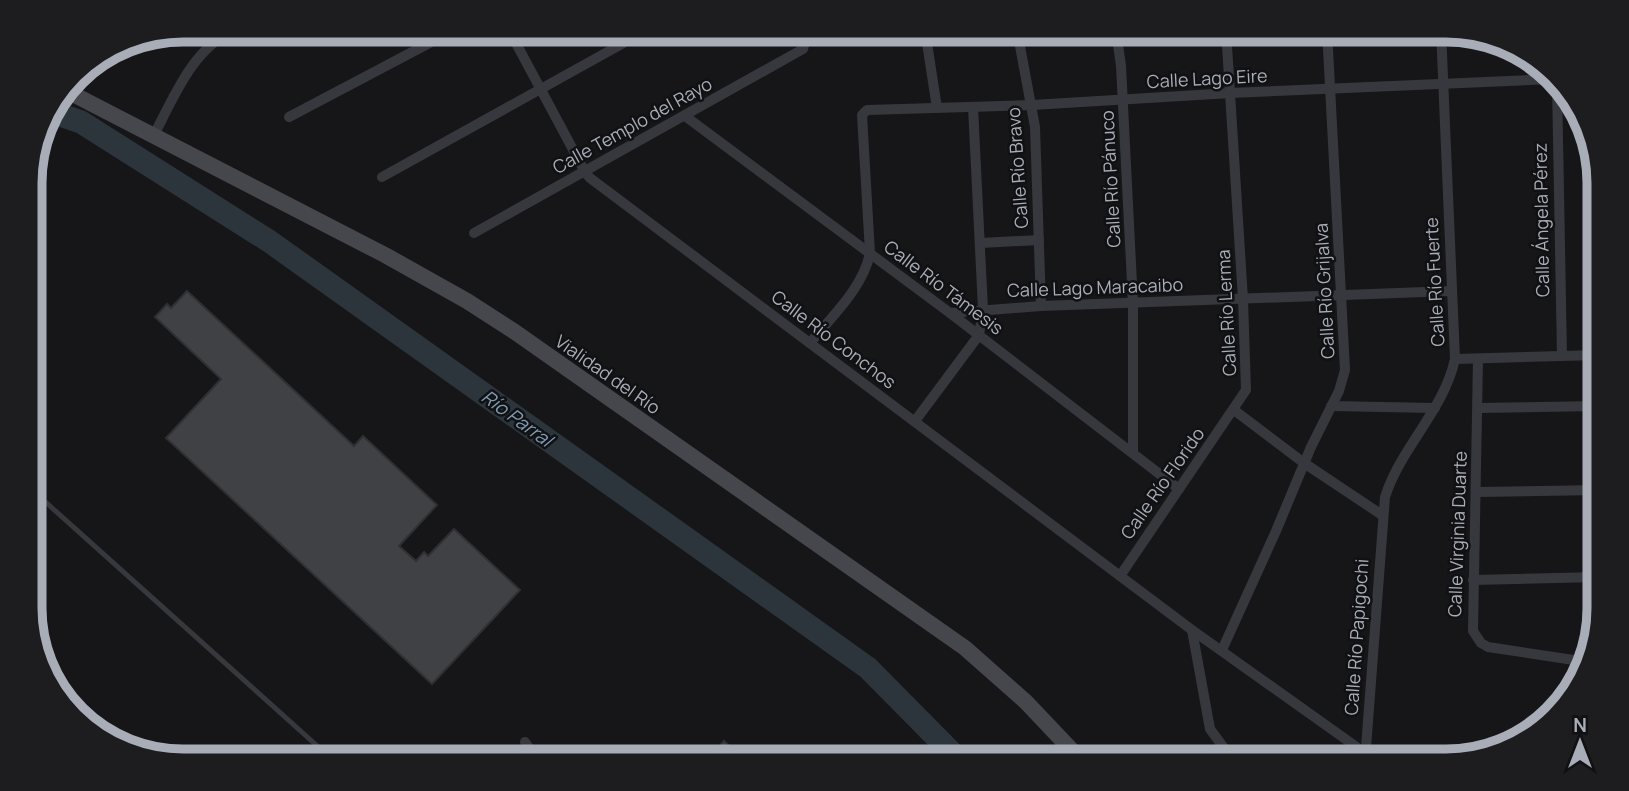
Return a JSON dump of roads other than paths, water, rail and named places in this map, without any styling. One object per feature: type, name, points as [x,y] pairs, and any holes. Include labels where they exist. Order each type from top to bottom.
[{"type":"main road","name":"Vialidad del Río","points":[[73,94],[385,254],[515,332],[965,648],[1027,702],[1071,749]]},
{"type":"street","points":[[153,137],[197,57],[214,42]]},
{"type":"street","points":[[289,117],[431,42]]},
{"type":"street","name":"Calle Río Conchos","points":[[515,42],[585,172],[1119,576],[1354,749]]},
{"type":"street","points":[[382,177],[625,42]]},
{"type":"street","name":"Calle Templo del Rayo","points":[[474,233],[803,49],[804,42]]},
{"type":"street","points":[[927,42],[937,108]]},
{"type":"street","name":"Calle Río Bravo","points":[[1019,42],[1035,127],[1041,306]]},
{"type":"street","name":"Calle Río Pánuco","points":[[1117,42],[1123,100],[1133,303],[1133,453]]},
{"type":"street","name":"Calle Río Lerma","points":[[1227,42],[1247,383],[1243,397],[1234,410]]},
{"type":"street","name":"Calle Río Grijalva","points":[[1222,650],[1304,463],[1343,382],[1345,370],[1342,296],[1328,42]]},
{"type":"street","name":"Calle Río Fuerte","points":[[1382,514],[1390,479],[1435,408],[1455,359],[1441,42]]},
{"type":"street","name":"Calle Lago Eire","points":[[870,253],[864,112],[1542,80]]},
{"type":"street","name":"Calle Ángela Pérez","points":[[1557,96],[1562,356]]},
{"type":"street","points":[[915,421],[979,335],[983,309],[973,107]]},
{"type":"street","name":"Calle Río Támesis","points":[[685,116],[950,313],[1179,489]]},
{"type":"street","points":[[980,243],[1039,240]]},
{"type":"street","points":[[810,343],[855,288],[870,253]]},
{"type":"street","name":"Calle Lago Maracaibo","points":[[950,313],[1041,306],[1452,291]]},
{"type":"street","points":[[1455,359],[1587,355]]},
{"type":"street","name":"Calle Virginia Duarte","points":[[1478,359],[1472,626],[1481,643],[1496,649],[1576,660]]},
{"type":"street","points":[[1331,406],[1435,408]]},
{"type":"street","points":[[1478,408],[1587,406]]},
{"type":"street","points":[[1234,410],[1304,463],[1382,514]]},
{"type":"street","name":"Calle Río Florido","points":[[1119,576],[1234,410]]},
{"type":"street","points":[[1477,492],[1587,490]]},
{"type":"street","name":"Calle Río Papigochi","points":[[1366,749],[1382,514]]},
{"type":"street","points":[[1473,580],[1587,577]]},
{"type":"street","points":[[1192,630],[1210,729],[1225,749]]},
{"type":"street","points":[[524,742],[529,749]]},
{"type":"lane","points":[[42,499],[321,749]]},
{"type":"waterway","name":"Río Parral","points":[[60,115],[81,122],[269,241],[868,668],[948,749]]}]
